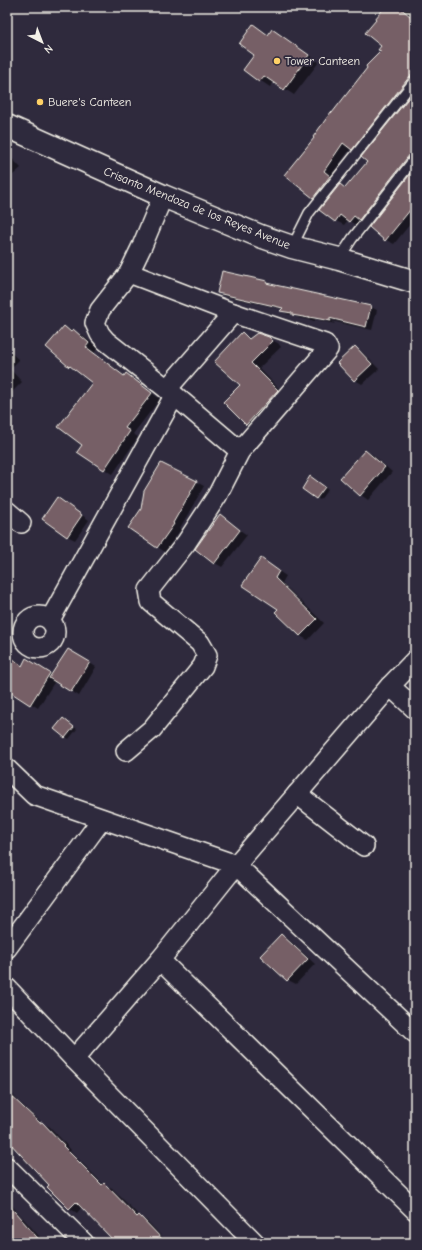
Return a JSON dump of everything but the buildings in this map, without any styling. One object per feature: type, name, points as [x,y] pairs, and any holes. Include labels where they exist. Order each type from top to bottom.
[{"type":"main road","name":"Crisanto Mendoza de los Reyes Avenue","points":[[7,126],[163,196],[260,236],[292,248],[339,259],[415,282]]},
{"type":"street","points":[[163,196],[129,273],[100,310],[96,323],[100,334],[106,341],[171,392],[240,451]]},
{"type":"street","points":[[126,751],[152,729],[203,666],[207,654],[200,643],[151,602],[149,590],[186,543],[217,496],[240,451],[328,349],[325,344],[233,313],[129,273]]},
{"type":"street","points":[[50,620],[171,392],[233,313]]},
{"type":"street","points":[[74,1059],[160,960],[236,865],[390,686],[415,660]]},
{"type":"street","points":[[390,686],[415,709]]},
{"type":"street","points":[[7,769],[34,795],[236,865],[415,1033]]},
{"type":"street","points":[[297,794],[364,846]]},
{"type":"street","points":[[7,948],[102,819]]},
{"type":"street","points":[[160,960],[415,1210]]},
{"type":"street","points":[[7,988],[74,1059],[254,1243]]},
{"type":"street","points":[[7,1167],[84,1243]]},
{"type":"lane","points":[[292,248],[309,213],[415,80]]},
{"type":"lane","points":[[339,259],[352,239],[415,158]]},
{"type":"place","name":"Tower Canteen","points":[[277,61]]},
{"type":"place","name":"Buere's Canteen","points":[[40,102]]}]
